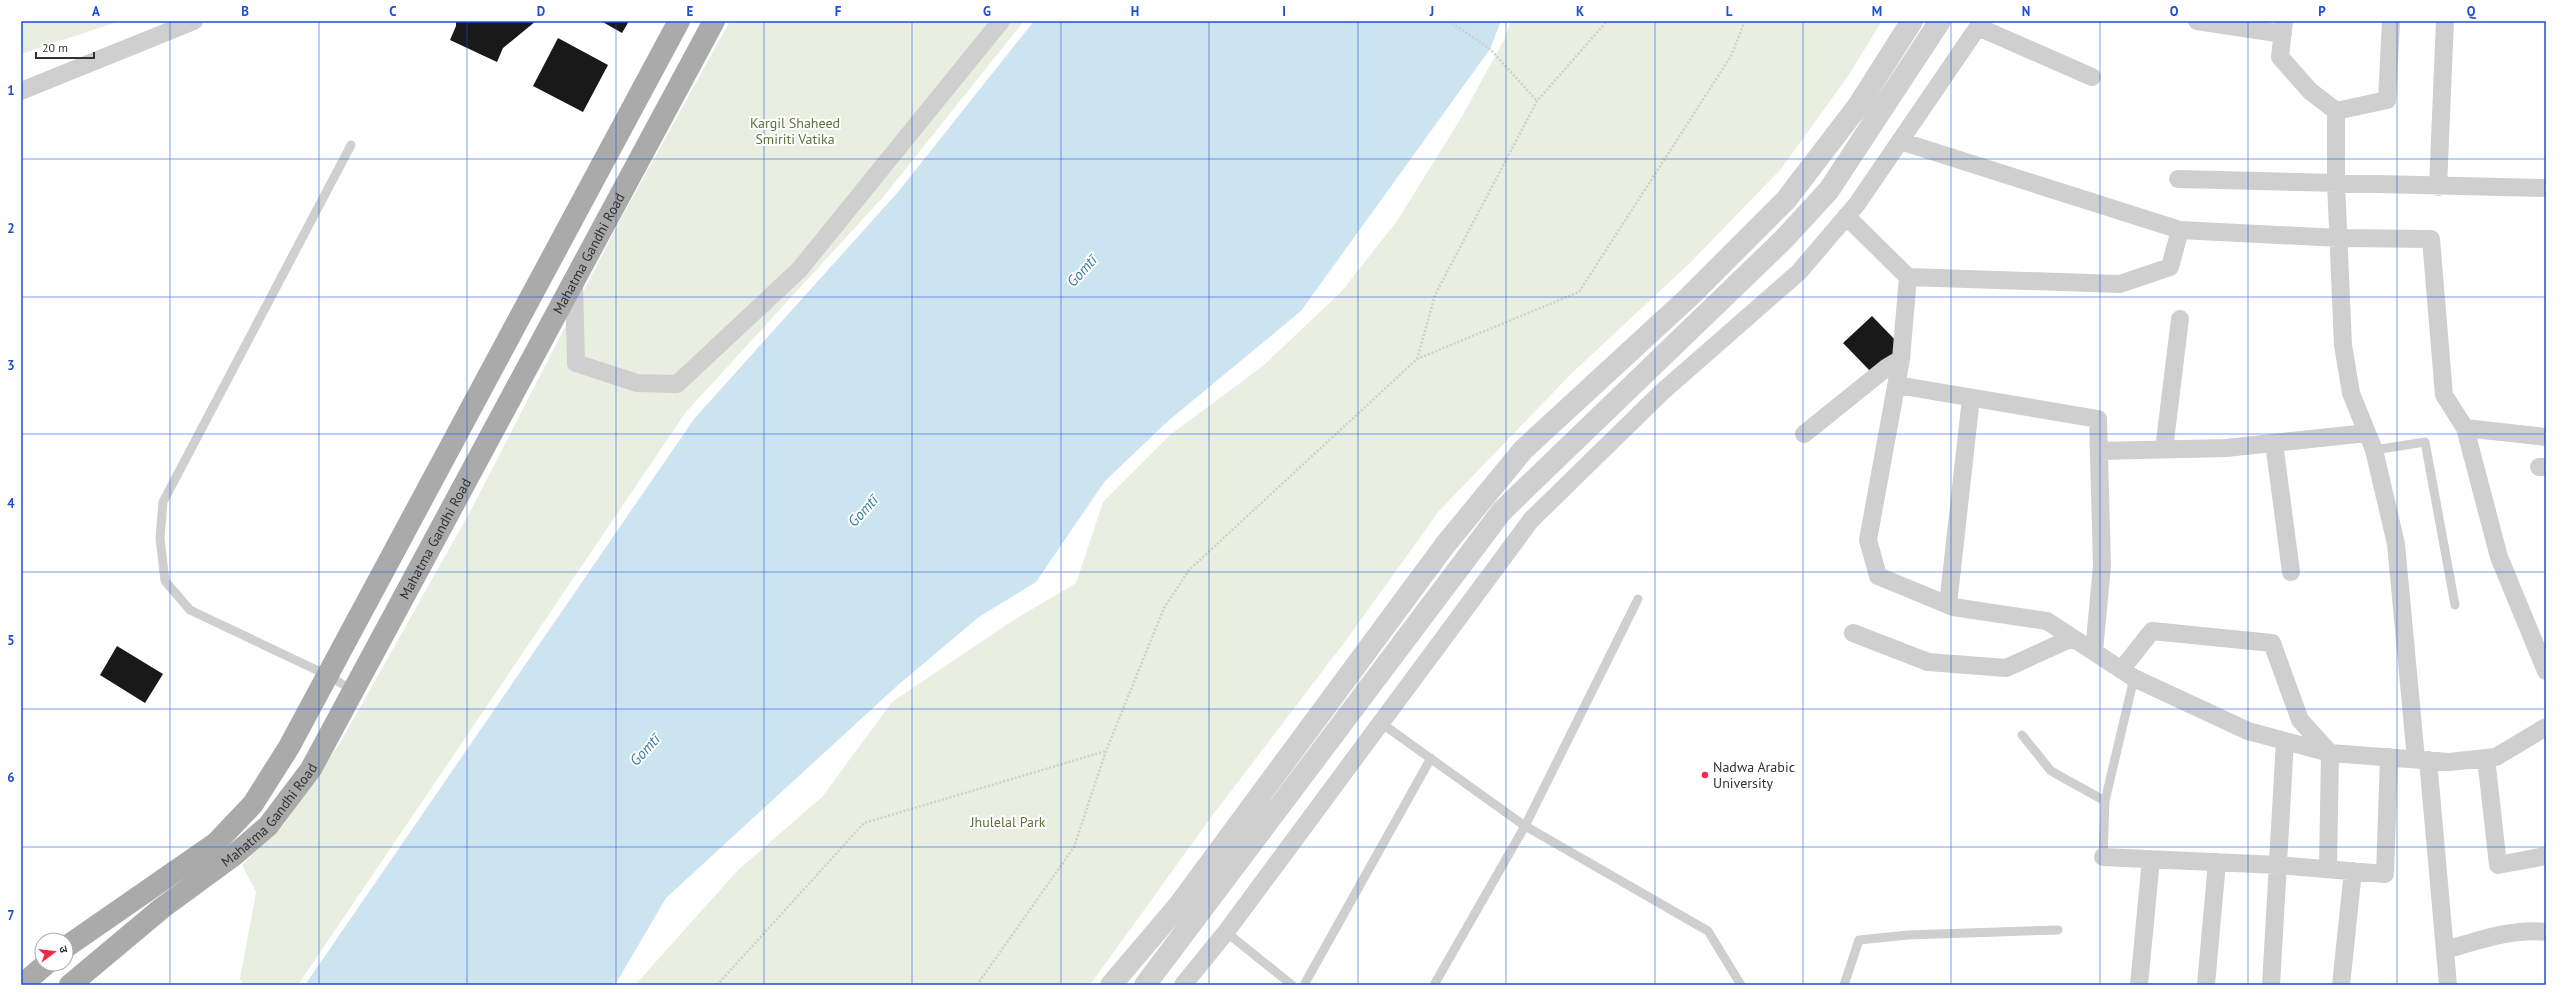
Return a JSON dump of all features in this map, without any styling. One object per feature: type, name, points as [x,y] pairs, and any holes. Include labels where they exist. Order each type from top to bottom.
[{"type":"main road","name":"Mahatma Gandhi Road","points":[[74,942],[216,843],[253,804],[289,747],[328,676],[679,21]]},
{"type":"main road","name":"Mahatma Gandhi Road","points":[[70,985],[162,908],[233,856],[268,826],[311,770],[714,21]]},
{"type":"main road","points":[[22,985],[37,972]]},
{"type":"street","points":[[21,91],[194,21]]},
{"type":"street","points":[[574,282],[576,363],[637,383],[677,384],[799,270],[1001,21]]},
{"type":"street","points":[[1145,985],[1502,511],[1784,239],[1819,201],[1828,190],[1940,21]]},
{"type":"street","points":[[2197,21],[2283,27],[2280,57],[2310,91],[2336,111],[2387,100],[2391,21]]},
{"type":"street","points":[[2438,187],[2445,21]]},
{"type":"street","points":[[1110,985],[1179,905],[1444,545],[1513,462],[1523,450],[1689,297],[1786,200],[1858,106],[1911,23]]},
{"type":"street","points":[[1183,985],[1226,932],[1540,511],[1662,392],[1799,272],[1857,204],[1980,24],[2092,77]]},
{"type":"street","points":[[2336,111],[2336,182],[2343,345],[2351,393],[2374,450],[2396,544],[2448,985]]},
{"type":"street","points":[[1900,141],[2180,230],[2338,238],[2431,239],[2444,395],[2465,428],[2499,557],[2546,671]]},
{"type":"street","points":[[2178,179],[2336,182],[2438,187],[2546,188]]},
{"type":"street","points":[[1846,216],[1908,277],[2120,284],[2170,267],[2180,230]]},
{"type":"street","points":[[1908,277],[1901,359],[1868,540],[1878,576],[1948,605],[2047,621],[2128,674],[2248,731],[2330,753],[2450,762],[2496,757],[2546,727]]},
{"type":"street","points":[[2164,449],[2180,319]]},
{"type":"street","points":[[1804,434],[1886,368],[1901,359]]},
{"type":"street","points":[[1897,385],[2098,419],[2102,566],[2094,652]]},
{"type":"street","points":[[1948,605],[1972,398]]},
{"type":"street","points":[[2465,428],[2546,437]]},
{"type":"street","points":[[2099,451],[2226,448],[2367,433]]},
{"type":"street","points":[[2274,443],[2291,572]]},
{"type":"street","points":[[2128,674],[2152,631],[2272,643],[2300,720],[2330,753],[2328,869]]},
{"type":"street","points":[[1853,633],[1928,662],[2006,668],[2072,638]]},
{"type":"street","points":[[2271,985],[2285,741]]},
{"type":"street","points":[[2103,857],[2278,865],[2385,874],[2388,757]]},
{"type":"street","points":[[2486,758],[2498,865],[2546,856]]},
{"type":"street","points":[[2140,985],[2151,859]]},
{"type":"street","points":[[2206,985],[2217,862]]},
{"type":"street","points":[[2341,985],[2353,871]]},
{"type":"street","points":[[2444,950],[2508,933],[2531,930],[2546,932]]},
{"type":"lane","points":[[351,145],[162,502],[160,538],[166,581],[190,610],[328,676],[354,691]]},
{"type":"lane","points":[[2374,450],[2425,442],[2454,605]]},
{"type":"lane","points":[[1434,985],[1525,826],[1638,599]]},
{"type":"lane","points":[[2103,857],[2105,801],[2128,674]]},
{"type":"lane","points":[[1381,723],[1525,826],[1708,932],[1741,985]]},
{"type":"lane","points":[[2022,735],[2051,771],[2105,801]]},
{"type":"lane","points":[[1304,985],[1431,758]]},
{"type":"lane","points":[[1844,985],[1859,940],[1908,936],[2058,930]]},
{"type":"lane","points":[[1226,932],[1292,985]]},
{"type":"path","points":[[1449,21],[1490,49],[1537,101]]},
{"type":"path","points":[[1417,359],[1435,295],[1537,101],[1607,21]]},
{"type":"path","points":[[977,985],[1074,847],[1106,750],[1164,608],[1189,570],[1417,359],[1579,292],[1731,56],[1745,21]]},
{"type":"path","points":[[717,985],[864,823],[1106,750]]},
{"type":"green space","points":[[21,21],[120,21],[21,54]]},
{"type":"green space","name":"Kargil Shaheed Smiriti Vatika","points":[[730,21],[1024,21],[884,196],[686,412],[298,985],[244,985],[240,979],[256,892],[242,865],[284,824],[340,743],[471,510],[618,224]]},
{"type":"green space","name":"Jhulelal Park","points":[[1511,21],[1882,21],[1848,76],[1781,169],[1689,264],[1571,374],[1439,511],[1350,635],[1212,816],[1090,985],[635,985],[738,870],[822,797],[892,702],[1012,621],[1076,583],[1103,502],[1170,435],[1264,365],[1341,292],[1397,221],[1461,118],[1504,40]]},
{"type":"water","name":"Gomtī","points":[[1034,21],[1501,21],[1490,49],[1301,311],[1168,421],[1105,481],[1036,582],[979,617],[898,685],[666,898],[615,985],[305,985],[694,419],[898,192]]},
{"type":"building","points":[[456,21],[536,21],[503,48],[497,62],[450,40],[456,26]]},
{"type":"building","points":[[601,21],[629,21],[622,33]]},
{"type":"building","points":[[558,38],[608,65],[583,112],[533,86]]},
{"type":"building","points":[[1872,316],[1901,346],[1873,374],[1843,343]]},
{"type":"building","points":[[117,646],[163,674],[145,703],[100,675]]},
{"type":"place","name":"Nadwa Arabic University","points":[[1705,775]]}]
